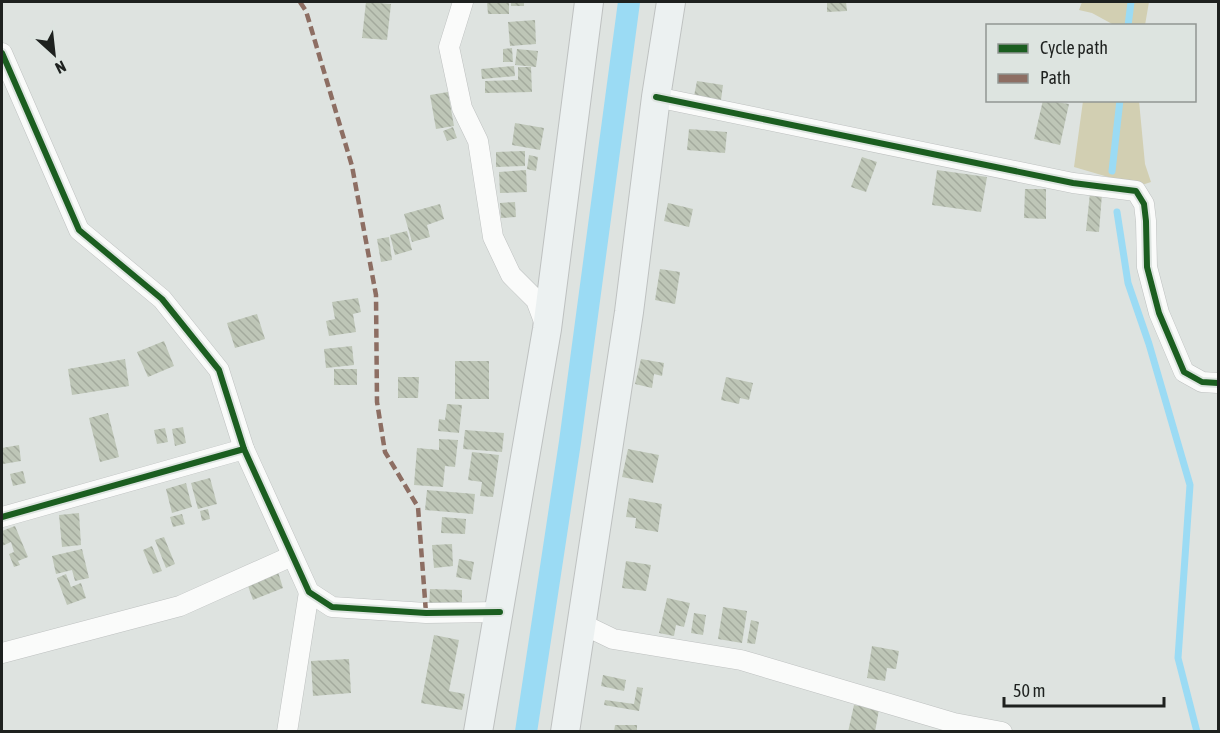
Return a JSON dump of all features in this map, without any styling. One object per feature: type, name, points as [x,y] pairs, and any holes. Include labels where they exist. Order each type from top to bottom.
[{"type":"main road","points":[[478,732],[547,329],[589,2]]},
{"type":"main road","points":[[565,732],[628,312],[656,97],[671,2]]},
{"type":"street","points":[[463,2],[449,46],[462,108],[478,141],[493,237],[511,275],[536,300],[547,329]]},
{"type":"street","points":[[2,53],[79,230],[162,299],[219,370],[244,449],[309,592],[332,607],[426,613],[500,612]]},
{"type":"street","points":[[656,97],[1073,183],[1136,191],[1144,204],[1147,267],[1159,313],[1184,372],[1202,382],[1218,383]]},
{"type":"street","points":[[2,517],[244,449]]},
{"type":"street","points":[[2,653],[180,606],[292,556]]},
{"type":"street","points":[[287,732],[309,592]]},
{"type":"street","points":[[582,624],[613,639],[741,660],[954,723],[1002,732]]},
{"type":"shaded area","points":[[1082,2],[1149,2],[1145,24],[1112,24],[1092,13],[1079,10]]},
{"type":"shaded area","points":[[1083,102],[1139,102],[1145,164],[1151,182],[1139,186],[1074,167]]},
{"type":"building","points":[[366,2],[391,4],[387,40],[362,38]]},
{"type":"building","points":[[487,2],[509,2],[509,14],[488,14]]},
{"type":"building","points":[[511,2],[524,2],[524,6],[511,6]]},
{"type":"building","points":[[827,2],[846,2],[847,11],[827,12]]},
{"type":"building","points":[[535,20],[536,44],[510,46],[508,22]]},
{"type":"building","points":[[512,48],[513,62],[503,62],[503,49]]},
{"type":"building","points":[[517,49],[538,51],[536,67],[515,65]]},
{"type":"building","points":[[514,66],[515,76],[482,79],[481,69]]},
{"type":"building","points":[[518,67],[531,67],[532,92],[485,93],[485,81],[518,80]]},
{"type":"building","points":[[697,81],[723,85],[721,100],[694,96]]},
{"type":"building","points":[[448,92],[454,126],[436,129],[430,95]]},
{"type":"building","points":[[1043,102],[1069,104],[1060,145],[1034,139]]},
{"type":"building","points":[[515,123],[544,128],[540,150],[512,145]]},
{"type":"building","points":[[453,127],[457,138],[447,141],[443,131]]},
{"type":"building","points":[[689,129],[727,132],[725,153],[687,150]]},
{"type":"building","points":[[525,151],[525,166],[496,167],[496,152]]},
{"type":"building","points":[[529,155],[538,157],[536,171],[527,169]]},
{"type":"building","points":[[862,157],[877,162],[866,192],[851,187]]},
{"type":"building","points":[[526,170],[527,192],[500,193],[499,172]]},
{"type":"building","points":[[937,170],[987,177],[981,212],[932,205]]},
{"type":"building","points":[[1025,189],[1046,189],[1046,219],[1024,218]]},
{"type":"building","points":[[1090,193],[1102,194],[1099,232],[1086,231]]},
{"type":"building","points":[[515,202],[516,217],[501,218],[500,203]]},
{"type":"building","points":[[668,203],[693,209],[689,227],[664,221]]},
{"type":"building","points":[[440,204],[444,219],[427,225],[430,237],[412,242],[404,214]]},
{"type":"building","points":[[407,231],[412,250],[395,255],[390,235]]},
{"type":"building","points":[[389,237],[392,260],[381,262],[377,239]]},
{"type":"building","points":[[660,269],[680,272],[675,304],[655,300]]},
{"type":"building","points":[[358,298],[361,312],[353,314],[356,332],[329,336],[326,321],[335,319],[332,302]]},
{"type":"building","points":[[257,314],[265,339],[235,348],[227,323]]},
{"type":"building","points":[[164,341],[174,366],[148,377],[137,352]]},
{"type":"building","points":[[352,346],[354,365],[326,368],[324,349]]},
{"type":"building","points":[[125,359],[129,386],[72,395],[68,369]]},
{"type":"building","points":[[641,359],[664,363],[662,376],[654,374],[652,388],[635,384]]},
{"type":"building","points":[[455,361],[489,361],[489,399],[455,399]]},
{"type":"building","points":[[334,369],[357,369],[357,385],[334,385]]},
{"type":"building","points":[[398,377],[419,377],[418,398],[398,398]]},
{"type":"building","points":[[726,377],[753,383],[749,400],[740,398],[739,404],[721,400]]},
{"type":"building","points":[[447,404],[462,405],[459,433],[438,431],[439,419],[445,420]]},
{"type":"building","points":[[108,413],[119,457],[100,462],[89,418]]},
{"type":"building","points":[[183,427],[186,443],[175,446],[172,429]]},
{"type":"building","points":[[165,428],[168,442],[157,444],[154,430]]},
{"type":"building","points":[[465,430],[504,433],[502,452],[463,449]]},
{"type":"building","points":[[439,439],[458,440],[455,467],[445,466],[443,487],[414,485],[417,448],[439,450]]},
{"type":"building","points":[[19,445],[21,461],[3,464],[2,448]]},
{"type":"building","points":[[628,449],[659,455],[653,483],[622,477]]},
{"type":"building","points":[[472,452],[499,455],[493,497],[480,496],[482,482],[468,480]]},
{"type":"building","points":[[23,471],[26,483],[13,486],[10,474]]},
{"type":"building","points":[[210,478],[217,504],[198,509],[191,483]]},
{"type":"building","points":[[186,483],[192,507],[172,513],[166,489]]},
{"type":"building","points":[[427,490],[475,494],[473,514],[425,510]]},
{"type":"building","points":[[629,498],[662,504],[658,532],[635,528],[636,518],[626,517]]},
{"type":"building","points":[[208,509],[210,519],[202,521],[200,511]]},
{"type":"building","points":[[79,513],[81,545],[62,547],[59,515]]},
{"type":"building","points":[[182,514],[185,524],[173,527],[170,517]]},
{"type":"building","points":[[442,517],[466,519],[465,534],[441,533]]},
{"type":"building","points":[[15,526],[28,557],[18,561],[20,565],[14,567],[9,554],[14,552],[11,542],[2,546],[2,531]]},
{"type":"building","points":[[164,537],[175,564],[166,568],[155,540]]},
{"type":"building","points":[[452,544],[453,566],[434,568],[432,545]]},
{"type":"building","points":[[152,546],[162,571],[153,574],[143,550]]},
{"type":"building","points":[[82,549],[89,578],[75,581],[72,570],[56,574],[52,556]]},
{"type":"building","points":[[459,559],[474,562],[471,580],[456,577]]},
{"type":"building","points":[[626,561],[651,565],[646,591],[622,588]]},
{"type":"building","points":[[278,572],[283,588],[253,600],[247,583]]},
{"type":"building","points":[[66,574],[71,587],[81,583],[86,598],[67,605],[57,578]]},
{"type":"building","points":[[430,589],[462,590],[462,610],[429,609]]},
{"type":"building","points":[[667,598],[690,603],[684,627],[676,625],[674,636],[659,633]]},
{"type":"building","points":[[723,607],[747,611],[742,643],[718,639]]},
{"type":"building","points":[[694,613],[706,615],[703,635],[691,633]]},
{"type":"building","points":[[751,620],[759,622],[755,644],[747,643]]},
{"type":"building","points":[[434,635],[459,640],[449,691],[465,694],[462,710],[421,703]]},
{"type":"building","points":[[872,646],[899,651],[896,669],[887,668],[885,681],[867,678]]},
{"type":"building","points":[[349,659],[351,693],[313,696],[311,661]]},
{"type":"building","points":[[603,675],[626,680],[624,691],[601,686]]},
{"type":"building","points":[[637,687],[643,688],[639,711],[604,705],[605,700],[634,704]]},
{"type":"building","points":[[854,705],[879,709],[875,732],[848,732]]},
{"type":"building","points":[[615,725],[637,725],[637,732],[614,732]]},
{"type":"waterway","points":[[526,732],[570,442],[629,2]]},
{"type":"waterway","points":[[1128,24],[1131,2]]},
{"type":"waterway","points":[[1112,171],[1120,102]]},
{"type":"waterway","points":[[1117,212],[1128,283],[1149,344],[1190,485],[1178,658],[1197,732]]},
{"type":"marked path","points":[[300,2],[306,11],[352,166],[376,295],[377,402],[385,452],[418,507],[426,613]]},
{"type":"cycle path","points":[[2,53],[79,230],[162,299],[219,370],[244,449]]},
{"type":"cycle path","points":[[656,97],[1073,183],[1136,191],[1144,204],[1147,267],[1159,313],[1184,372],[1202,382],[1218,383]]},
{"type":"cycle path","points":[[2,517],[244,449],[309,592],[332,607],[426,613],[500,612]]}]
